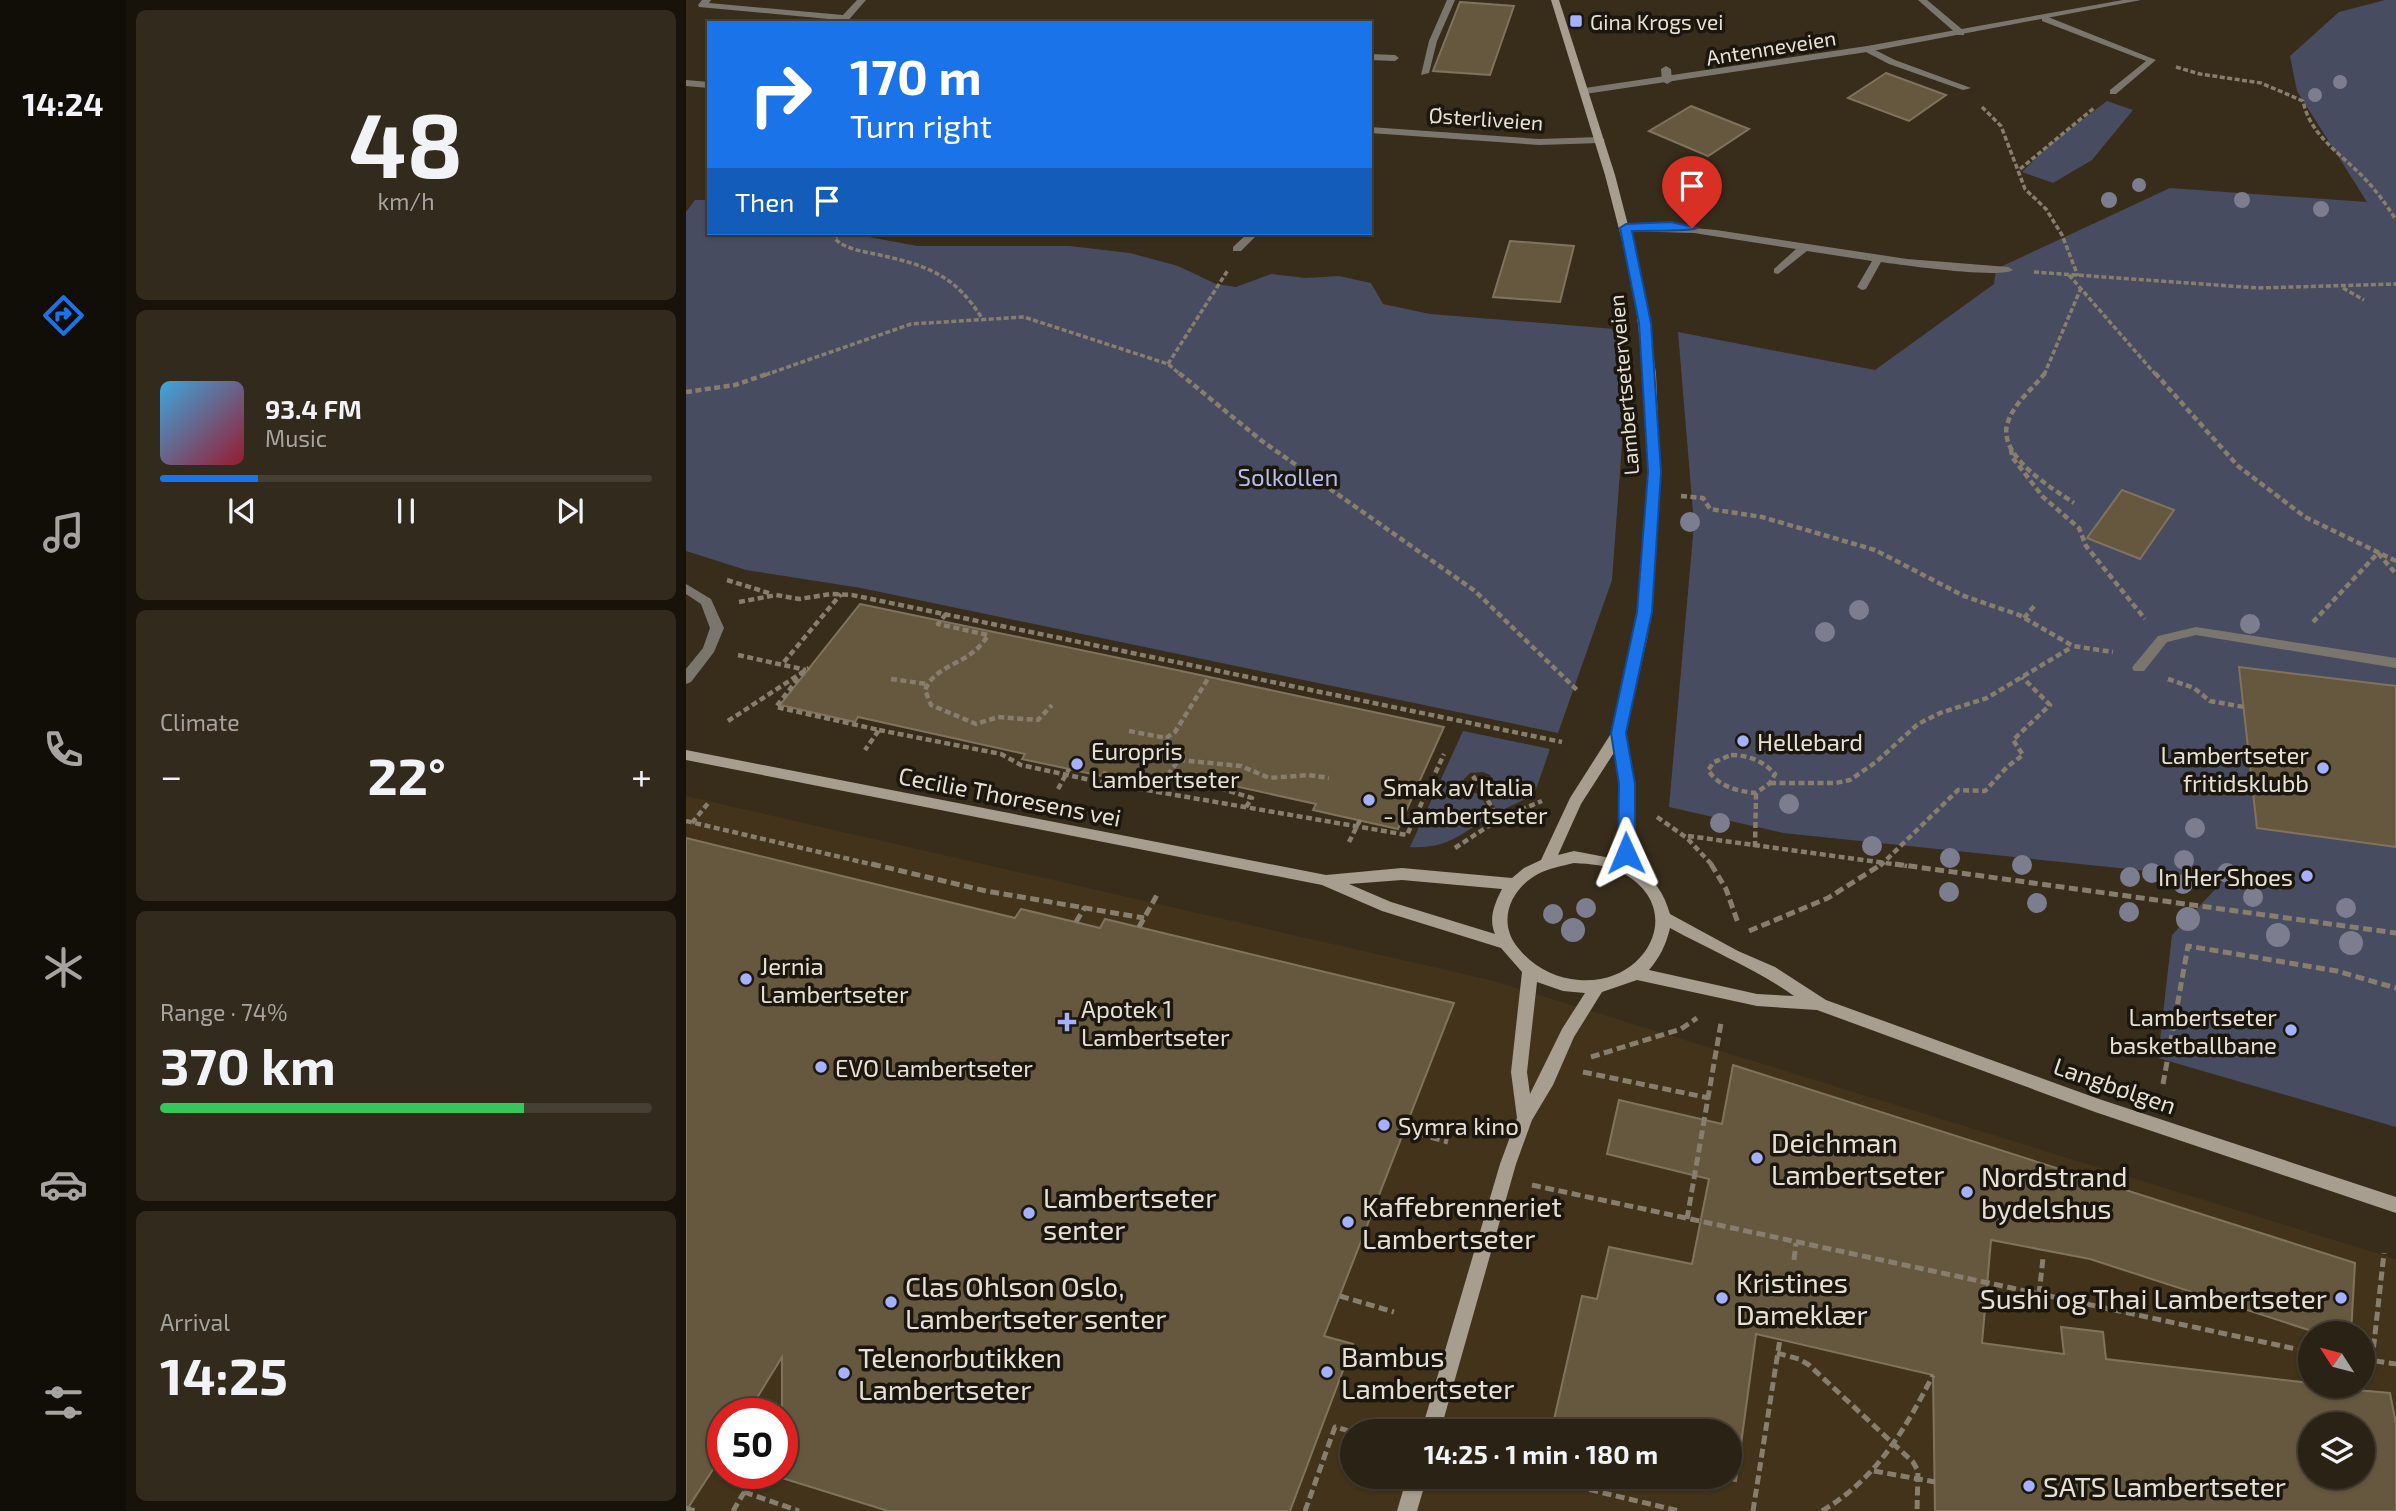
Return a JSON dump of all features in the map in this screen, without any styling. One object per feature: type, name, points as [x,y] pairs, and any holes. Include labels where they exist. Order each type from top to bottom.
[{"type":"main road","name":"Lambertseterveien","points":[[1547,863],[1576,802],[1619,733],[1644,612],[1654,472],[1645,323],[1626,228],[1555,0]]},
{"type":"main road","name":"Lambertseterveien","points":[[1619,733],[1627,784],[1629,869]]},
{"type":"main road","name":"Cecilie Thoresens vei","points":[[686,755],[1325,880],[1387,907],[1504,943]]},
{"type":"main road","points":[[1574,857],[1603,859],[1629,869],[1646,882],[1658,899],[1664,918],[1662,938],[1653,957],[1635,973],[1597,987],[1562,986],[1530,972],[1515,959],[1504,943],[1500,922],[1504,902],[1515,884],[1529,872],[1547,863],[1574,857]]},
{"type":"main road","name":"Cecilie Thoresens vei","points":[[1325,880],[1402,874],[1515,884]]},
{"type":"main road","name":"Langbølgen","points":[[1664,918],[1733,955],[1770,971],[1820,1004],[2095,1105],[2396,1205]]},
{"type":"main road","points":[[1525,1118],[1519,1072],[1530,972]]},
{"type":"main road","name":"Langbølgen","points":[[1635,973],[1757,1000],[1820,1004]]},
{"type":"main road","points":[[1434,1419],[1504,1179],[1525,1118],[1548,1080],[1568,1034],[1597,987]]},
{"type":"main road","points":[[1407,1511],[1413,1489]]},
{"type":"street","points":[[707,0],[702,5],[843,20],[862,0]]},
{"type":"street","points":[[1424,73],[1433,41],[1451,0]]},
{"type":"street","points":[[1922,0],[1961,33]]},
{"type":"street","name":"Antenneveien","points":[[1585,91],[1667,81],[1867,49],[2045,19],[2137,0]]},
{"type":"street","points":[[2045,19],[2152,60],[2113,92]]},
{"type":"street","points":[[1867,49],[1892,62],[1966,88]]},
{"type":"street","points":[[1372,57],[1395,58]]},
{"type":"street","points":[[1666,69],[1667,81]]},
{"type":"street","points":[[686,83],[707,85]]},
{"type":"street","name":"Østerliveien","points":[[1372,130],[1539,142],[1600,140]]},
{"type":"street","points":[[1626,228],[1671,226],[1878,259],[1951,268],[2008,270]]},
{"type":"street","points":[[1237,249],[1252,235]]},
{"type":"street","points":[[1778,271],[1804,248]]},
{"type":"street","points":[[1862,287],[1878,259]]},
{"type":"street","points":[[686,588],[709,608],[717,628],[709,649],[686,679]]},
{"type":"street","points":[[2139,668],[2164,639],[2196,631],[2396,663]]},
{"type":"path","points":[[2152,60],[2200,74],[2261,83],[2303,101],[2306,115],[2314,128],[2360,173],[2388,206],[2396,220]]},
{"type":"path","points":[[1987,112],[2001,126],[2020,169],[2025,189],[2046,209],[2062,235],[2078,276]]},
{"type":"path","points":[[2020,169],[2074,124]]},
{"type":"path","points":[[837,235],[835,239],[843,246],[913,264],[939,273],[959,284],[973,298],[983,320]]},
{"type":"path","points":[[2008,270],[2258,288],[2341,288],[2396,284]]},
{"type":"path","points":[[1168,363],[1227,274]]},
{"type":"path","points":[[2069,275],[2188,413],[2238,466],[2305,517],[2396,561]]},
{"type":"path","points":[[2341,288],[2364,300]]},
{"type":"path","points":[[2081,289],[2044,375],[2024,394],[2007,425],[2012,457],[2043,497],[2079,528],[2086,545],[2126,597],[2164,639]]},
{"type":"path","points":[[686,391],[735,385],[911,324],[1024,317],[1168,363],[1262,441],[1475,591],[1578,691]]},
{"type":"path","points":[[2010,445],[2036,478],[2074,503]]},
{"type":"path","points":[[1680,496],[1703,498],[1710,509],[1762,517],[1875,550],[1964,596],[2002,607],[2073,646],[2119,653],[2139,668],[2194,688],[2210,701],[2244,707]]},
{"type":"path","points":[[2378,553],[2396,573]]},
{"type":"path","points":[[2291,646],[2378,553]]},
{"type":"path","points":[[731,583],[799,599],[841,594],[946,614],[1562,742]]},
{"type":"path","points":[[783,663],[841,594]]},
{"type":"path","points":[[709,608],[776,595]]},
{"type":"path","points":[[2024,618],[2036,604]]},
{"type":"path","points":[[946,614],[938,624],[988,635],[974,657],[932,676],[925,690],[931,705],[976,724],[998,717],[1038,720],[1052,705]]},
{"type":"path","points":[[1770,782],[1836,783],[1850,780],[1876,762],[1906,732],[1918,724],[1940,713],[1987,698],[2073,646]]},
{"type":"path","points":[[709,649],[806,670]]},
{"type":"path","points":[[728,721],[806,670]]},
{"type":"path","points":[[806,670],[781,699],[777,709],[1001,754],[1021,765],[1246,807],[1358,823],[1407,835],[1444,754]]},
{"type":"path","points":[[1129,731],[1166,738],[1175,732],[1209,677]]},
{"type":"path","points":[[1647,812],[1688,836],[1714,866],[1727,890],[1741,934],[1828,898],[1884,863],[1907,836],[1958,790],[1985,791],[2007,767],[2023,755],[2013,740],[2050,705],[2022,677]]},
{"type":"path","points":[[891,679],[927,684]]},
{"type":"path","points":[[864,750],[879,730]]},
{"type":"path","points":[[1166,738],[1179,760]]},
{"type":"path","points":[[1721,755],[1752,758],[1770,766],[1775,774],[1770,782],[1756,793],[1723,785],[1712,777],[1708,769],[1712,761],[1721,755]]},
{"type":"path","points":[[1179,760],[1241,766],[1269,778],[1309,775],[1329,778]]},
{"type":"path","points":[[1179,760],[1170,773],[1252,798],[1246,807]]},
{"type":"path","points":[[1058,789],[1067,772]]},
{"type":"path","points":[[1473,776],[1499,819]]},
{"type":"path","points":[[1755,847],[1756,793]]},
{"type":"path","points":[[1447,853],[1499,819],[1553,799]]},
{"type":"path","points":[[689,822],[709,802]]},
{"type":"path","points":[[689,822],[986,891],[1144,918]]},
{"type":"path","points":[[1349,842],[1358,823]]},
{"type":"path","points":[[1688,836],[2396,933]]},
{"type":"path","points":[[1139,927],[1157,895]]},
{"type":"path","points":[[1076,922],[1085,907]]},
{"type":"path","points":[[2163,1084],[2189,946],[2337,971],[2396,988]]},
{"type":"path","points":[[1580,1060],[1616,1052],[1681,1029],[1703,1013]]},
{"type":"path","points":[[1687,1219],[1722,1019]]},
{"type":"path","points":[[1576,1071],[1709,1098]]},
{"type":"path","points":[[1405,1130],[1448,1142]]},
{"type":"path","points":[[1504,1179],[2298,1349]]},
{"type":"path","points":[[1794,1260],[1796,1243]]},
{"type":"path","points":[[2375,1333],[2384,1253]]},
{"type":"path","points":[[2039,1295],[2043,1258]]},
{"type":"path","points":[[1340,1296],[1394,1312]]},
{"type":"path","points":[[1753,1511],[1780,1339]]},
{"type":"path","points":[[1777,1353],[1805,1362],[1913,1462],[1918,1471],[1917,1511]]},
{"type":"path","points":[[1349,1356],[1385,1366]]},
{"type":"path","points":[[2375,1360],[2396,1364]]},
{"type":"path","points":[[1822,1511],[1836,1504],[1874,1471],[1894,1444],[1933,1375]]},
{"type":"path","points":[[1305,1511],[1335,1427],[1340,1428]]},
{"type":"path","points":[[1874,1471],[1935,1482]]},
{"type":"path","points":[[733,1511],[746,1489]]},
{"type":"path","points":[[1587,1489],[1679,1511]]},
{"type":"path","points":[[744,1492],[799,1511]]},
{"type":"path","points":[[686,1508],[695,1511]]},
{"type":"shaded area","points":[[686,796],[1490,980],[2396,1259],[2396,1511],[686,1511]]},
{"type":"green space","points":[[2385,0],[2396,0],[2396,1127],[2158,1058],[2172,935],[2225,879],[1783,833],[1669,807],[1694,524],[1678,332],[1875,370],[1994,284],[1996,269],[2170,188],[2367,202],[2297,91],[2290,56],[2339,12]]},
{"type":"green space","points":[[2107,101],[2133,110],[2092,160],[2053,183],[2022,172],[2049,145]]},
{"type":"green space","name":"Solkollen","points":[[695,200],[707,200],[707,235],[859,235],[917,246],[1069,246],[1130,253],[1178,266],[1216,284],[1236,287],[1271,274],[1306,278],[1339,276],[1371,283],[1383,304],[1430,314],[1615,329],[1620,359],[1622,444],[1612,580],[1558,733],[861,588],[746,570],[686,551],[686,212]]},
{"type":"green space","points":[[1463,731],[1550,749],[1534,795],[1498,812],[1486,793],[1494,787],[1490,775],[1483,772],[1470,773],[1464,779],[1465,790],[1479,794],[1492,815],[1444,843],[1410,847]]},
{"type":"building","points":[[1460,2],[1514,6],[1490,75],[1433,71]]},
{"type":"building","points":[[1886,73],[1946,95],[1909,121],[1848,98]]},
{"type":"building","points":[[1691,106],[1749,129],[1708,156],[1649,131]]},
{"type":"building","points":[[1510,241],[1574,246],[1560,302],[1493,297]]},
{"type":"building","points":[[2122,490],[2174,510],[2140,559],[2087,538]]},
{"type":"building","points":[[860,604],[1444,727],[1398,829],[1313,810],[1316,804],[1175,773],[1168,786],[1104,772],[1102,776],[1022,759],[1025,754],[858,717],[855,722],[780,705]]},
{"type":"building","name":"Lambertseter fritidsklubb","points":[[2239,667],[2396,686],[2396,847],[2257,828]]},
{"type":"building","name":"Lambertseter senter","points":[[686,838],[1015,918],[1021,909],[1100,928],[1105,919],[1454,1003],[1324,1336],[1353,1344],[1290,1511],[888,1511],[798,1483],[798,1398],[782,1398],[782,1357],[757,1398],[707,1398],[707,1479],[686,1511]]},
{"type":"building","points":[[1733,1065],[2355,1263],[2352,1321],[2298,1321],[2298,1327],[2090,1259],[1991,1240],[1982,1343],[2064,1354],[2061,1327],[2103,1332],[2106,1359],[2298,1382],[2298,1398],[2375,1398],[2375,1392],[2390,1393],[2396,1424],[2396,1511],[1935,1511],[1933,1375],[1756,1334],[1742,1437],[1742,1419],[1554,1419],[1582,1296],[1597,1299],[1609,1247],[1692,1264],[1709,1179],[1607,1154],[1619,1100],[1722,1124]]},
{"type":"place","name":"Gina Krogs vei","points":[[1576,21]]},
{"type":"place","name":"Hellebard","points":[[1743,741]]},
{"type":"place","name":"Europris Lambertseter","points":[[1077,764]]},
{"type":"place","name":"Lambertseter fritidsklubb","points":[[2323,768]]},
{"type":"place","name":"Smak av Italia - Lambertseter","points":[[1369,800]]},
{"type":"place","name":"In Her Shoes","points":[[2307,876]]},
{"type":"place","name":"Jernia Lambertseter","points":[[746,979]]},
{"type":"place","name":"Apotek 1 Lambertseter","points":[[1067,1022]]},
{"type":"place","name":"Lambertseter basketballbane","points":[[2291,1030]]},
{"type":"place","name":"EVO Lambertseter","points":[[821,1067]]},
{"type":"place","name":"Symra kino","points":[[1384,1125]]},
{"type":"place","name":"Deichman Lambertseter","points":[[1757,1158]]},
{"type":"place","name":"Nordstrand bydelshus","points":[[1967,1192]]},
{"type":"place","name":"Lambertseter senter","points":[[1029,1213]]},
{"type":"place","name":"Kaffebrenneriet Lambertseter","points":[[1348,1222]]},
{"type":"place","name":"Kristines Dameklær","points":[[1722,1298]]},
{"type":"place","name":"Sushi og Thai Lambertseter","points":[[2341,1298]]},
{"type":"place","name":"Clas Ohlson Oslo, Lambertseter senter","points":[[891,1302]]},
{"type":"place","name":"Bambus Lambertseter","points":[[1327,1372]]},
{"type":"place","name":"Telenorbutikken Lambertseter","points":[[844,1373]]},
{"type":"place","name":"SATS Lambertseter","points":[[2029,1486]]},
{"type":"route","points":[[1626,853],[1627,784],[1619,733],[1640,639],[1648,585],[1654,472],[1653,418],[1645,323],[1626,228],[1692,228]]}]
